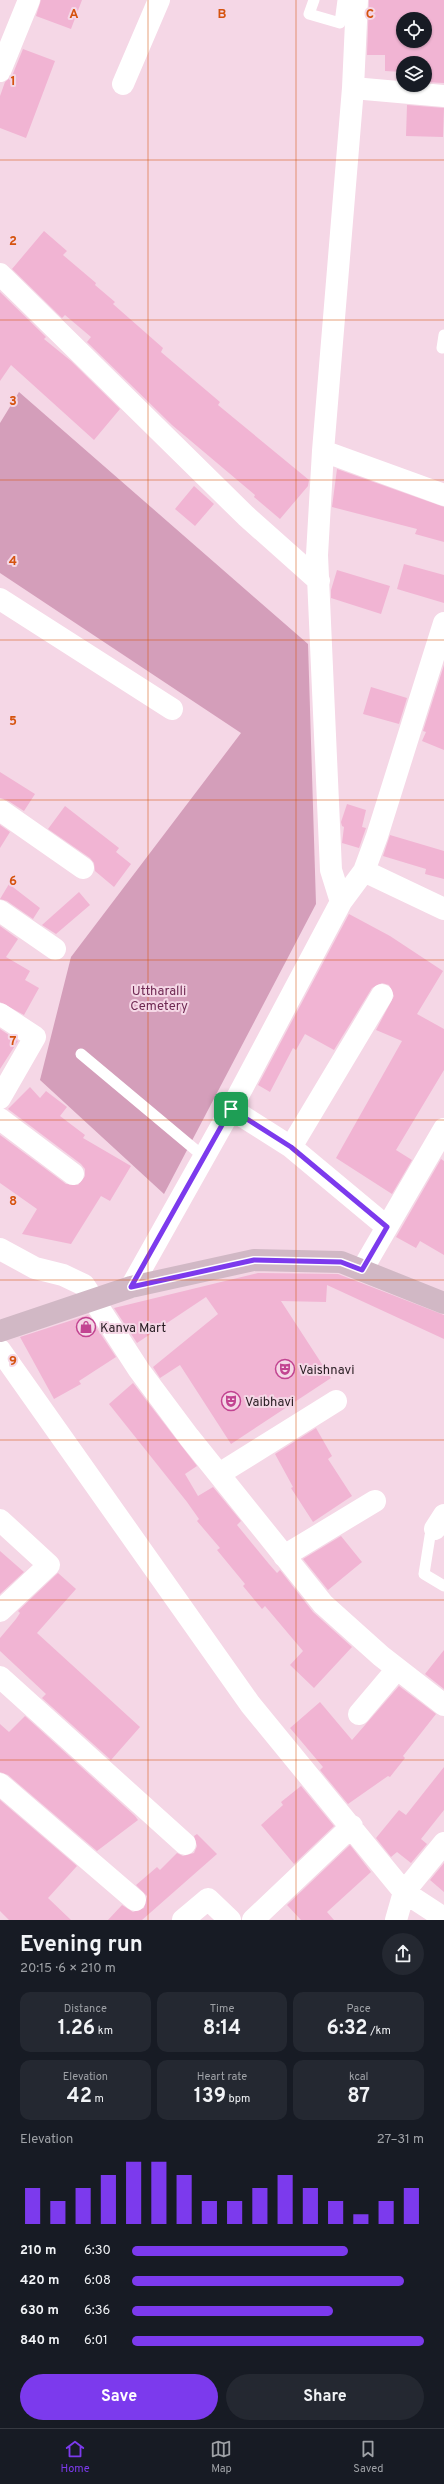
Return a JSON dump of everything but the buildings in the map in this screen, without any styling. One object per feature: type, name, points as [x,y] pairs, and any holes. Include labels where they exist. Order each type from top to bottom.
[{"type":"main road","points":[[0,1331],[131,1287],[254,1260],[341,1262],[442,1299]]},
{"type":"street","points":[[0,71],[29,0]]},
{"type":"street","points":[[123,84],[159,0]]},
{"type":"street","points":[[341,902],[331,870],[317,555],[323,451],[353,88],[357,0]]},
{"type":"street","points":[[353,88],[444,96]]},
{"type":"street","points":[[0,274],[246,516],[319,580]]},
{"type":"street","points":[[323,451],[444,495]]},
{"type":"street","points":[[0,599],[172,709]]},
{"type":"street","points":[[131,1287],[231,1109],[341,902],[364,871],[438,659],[444,623]]},
{"type":"street","points":[[0,810],[83,868]]},
{"type":"street","points":[[364,871],[444,909]]},
{"type":"street","points":[[0,910],[55,949]]},
{"type":"street","points":[[291,1147],[382,995]]},
{"type":"street","points":[[0,1014],[35,1037],[0,1098]]},
{"type":"street","points":[[231,1109],[291,1147],[387,1227]]},
{"type":"street","points":[[0,1119],[73,1174]]},
{"type":"street","points":[[362,1270],[444,1128]]},
{"type":"street","points":[[0,1249],[35,1268],[63,1275],[84,1284],[139,1370],[219,1474],[324,1604],[398,1669],[444,1706]]},
{"type":"street","points":[[0,1350],[250,1704],[352,1826],[404,1892],[444,1918]]},
{"type":"street","points":[[219,1474],[336,1401]]},
{"type":"street","points":[[284,1556],[375,1501]]},
{"type":"street","points":[[0,1520],[48,1565],[0,1611]]},
{"type":"street","points":[[360,1714],[398,1669]]},
{"type":"street","points":[[0,1677],[185,1844]]},
{"type":"street","points":[[0,1784],[135,1900]]},
{"type":"street","points":[[253,1920],[352,1826]]},
{"type":"street","points":[[396,1920],[404,1892],[444,1843]]},
{"type":"street","points":[[183,1920],[208,1899],[230,1920]]},
{"type":"lane","points":[[314,0],[309,14],[340,23],[343,0]]},
{"type":"lane","points":[[442,348],[444,335]]},
{"type":"lane","points":[[81,1054],[204,1157]]},
{"type":"lane","points":[[439,1522],[430,1536],[424,1574],[444,1586]]},
{"type":"green space","name":"Uttharalli Cemetery","points":[[19,392],[308,644],[316,904],[164,1194],[40,1080],[71,957],[241,733],[0,573],[0,423]]},
{"type":"place","name":"Kanva Mart","points":[[86,1327]]},
{"type":"place","name":"Vaishnavi","points":[[285,1369]]},
{"type":"place","name":"Vaibhavi","points":[[231,1401]]},
{"type":"route","points":[[231,1109],[291,1147],[387,1227],[362,1270],[341,1262],[254,1260],[131,1287],[231,1109]]}]
